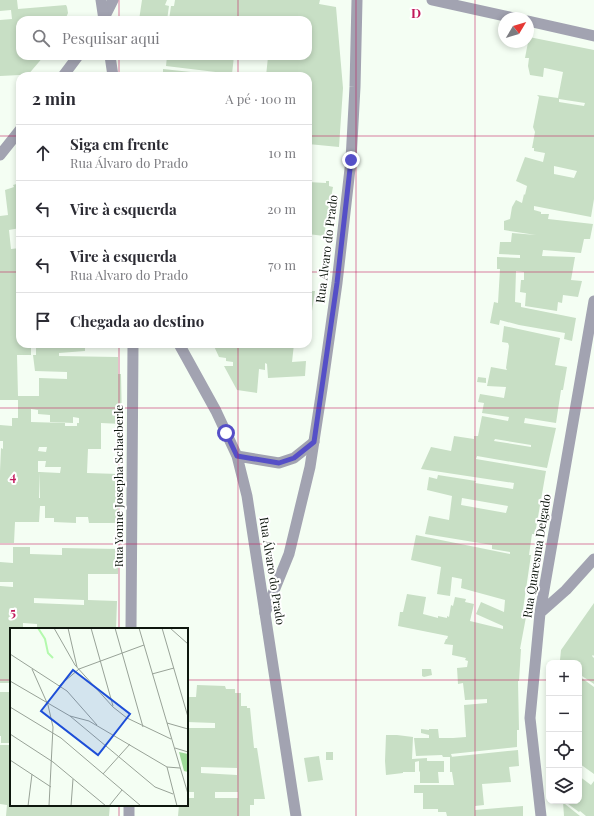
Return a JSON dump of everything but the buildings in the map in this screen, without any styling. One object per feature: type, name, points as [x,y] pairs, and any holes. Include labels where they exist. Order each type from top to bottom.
[{"type":"street","points":[[102,0],[104,16]]},
{"type":"street","points":[[105,16],[113,0]]},
{"type":"street","name":"Rua Alvaro do Prado","points":[[265,613],[289,554],[310,466],[314,442],[336,290],[351,160],[355,87],[357,0]]},
{"type":"street","points":[[432,0],[498,14]]},
{"type":"street","points":[[534,22],[594,36]]},
{"type":"street","points":[[66,72],[75,60]]},
{"type":"street","points":[[111,60],[112,72]]},
{"type":"street","points":[[0,155],[16,135]]},
{"type":"street","name":"Rua Quaresma Delgado","points":[[541,816],[530,718],[540,613],[594,302]]},
{"type":"street","name":"Rua Yonne Josepha Schaeberle","points":[[130,628],[133,348]]},
{"type":"street","name":"Rua Álvaro do Prado","points":[[181,348],[216,411],[237,456],[247,496],[296,816]]},
{"type":"street","points":[[237,456],[279,463],[294,458],[314,442]]},
{"type":"street","points":[[540,613],[566,590],[594,559]]},
{"type":"route","points":[[226,433],[237,456],[279,463],[294,458],[314,442],[337,283],[351,160]]}]
